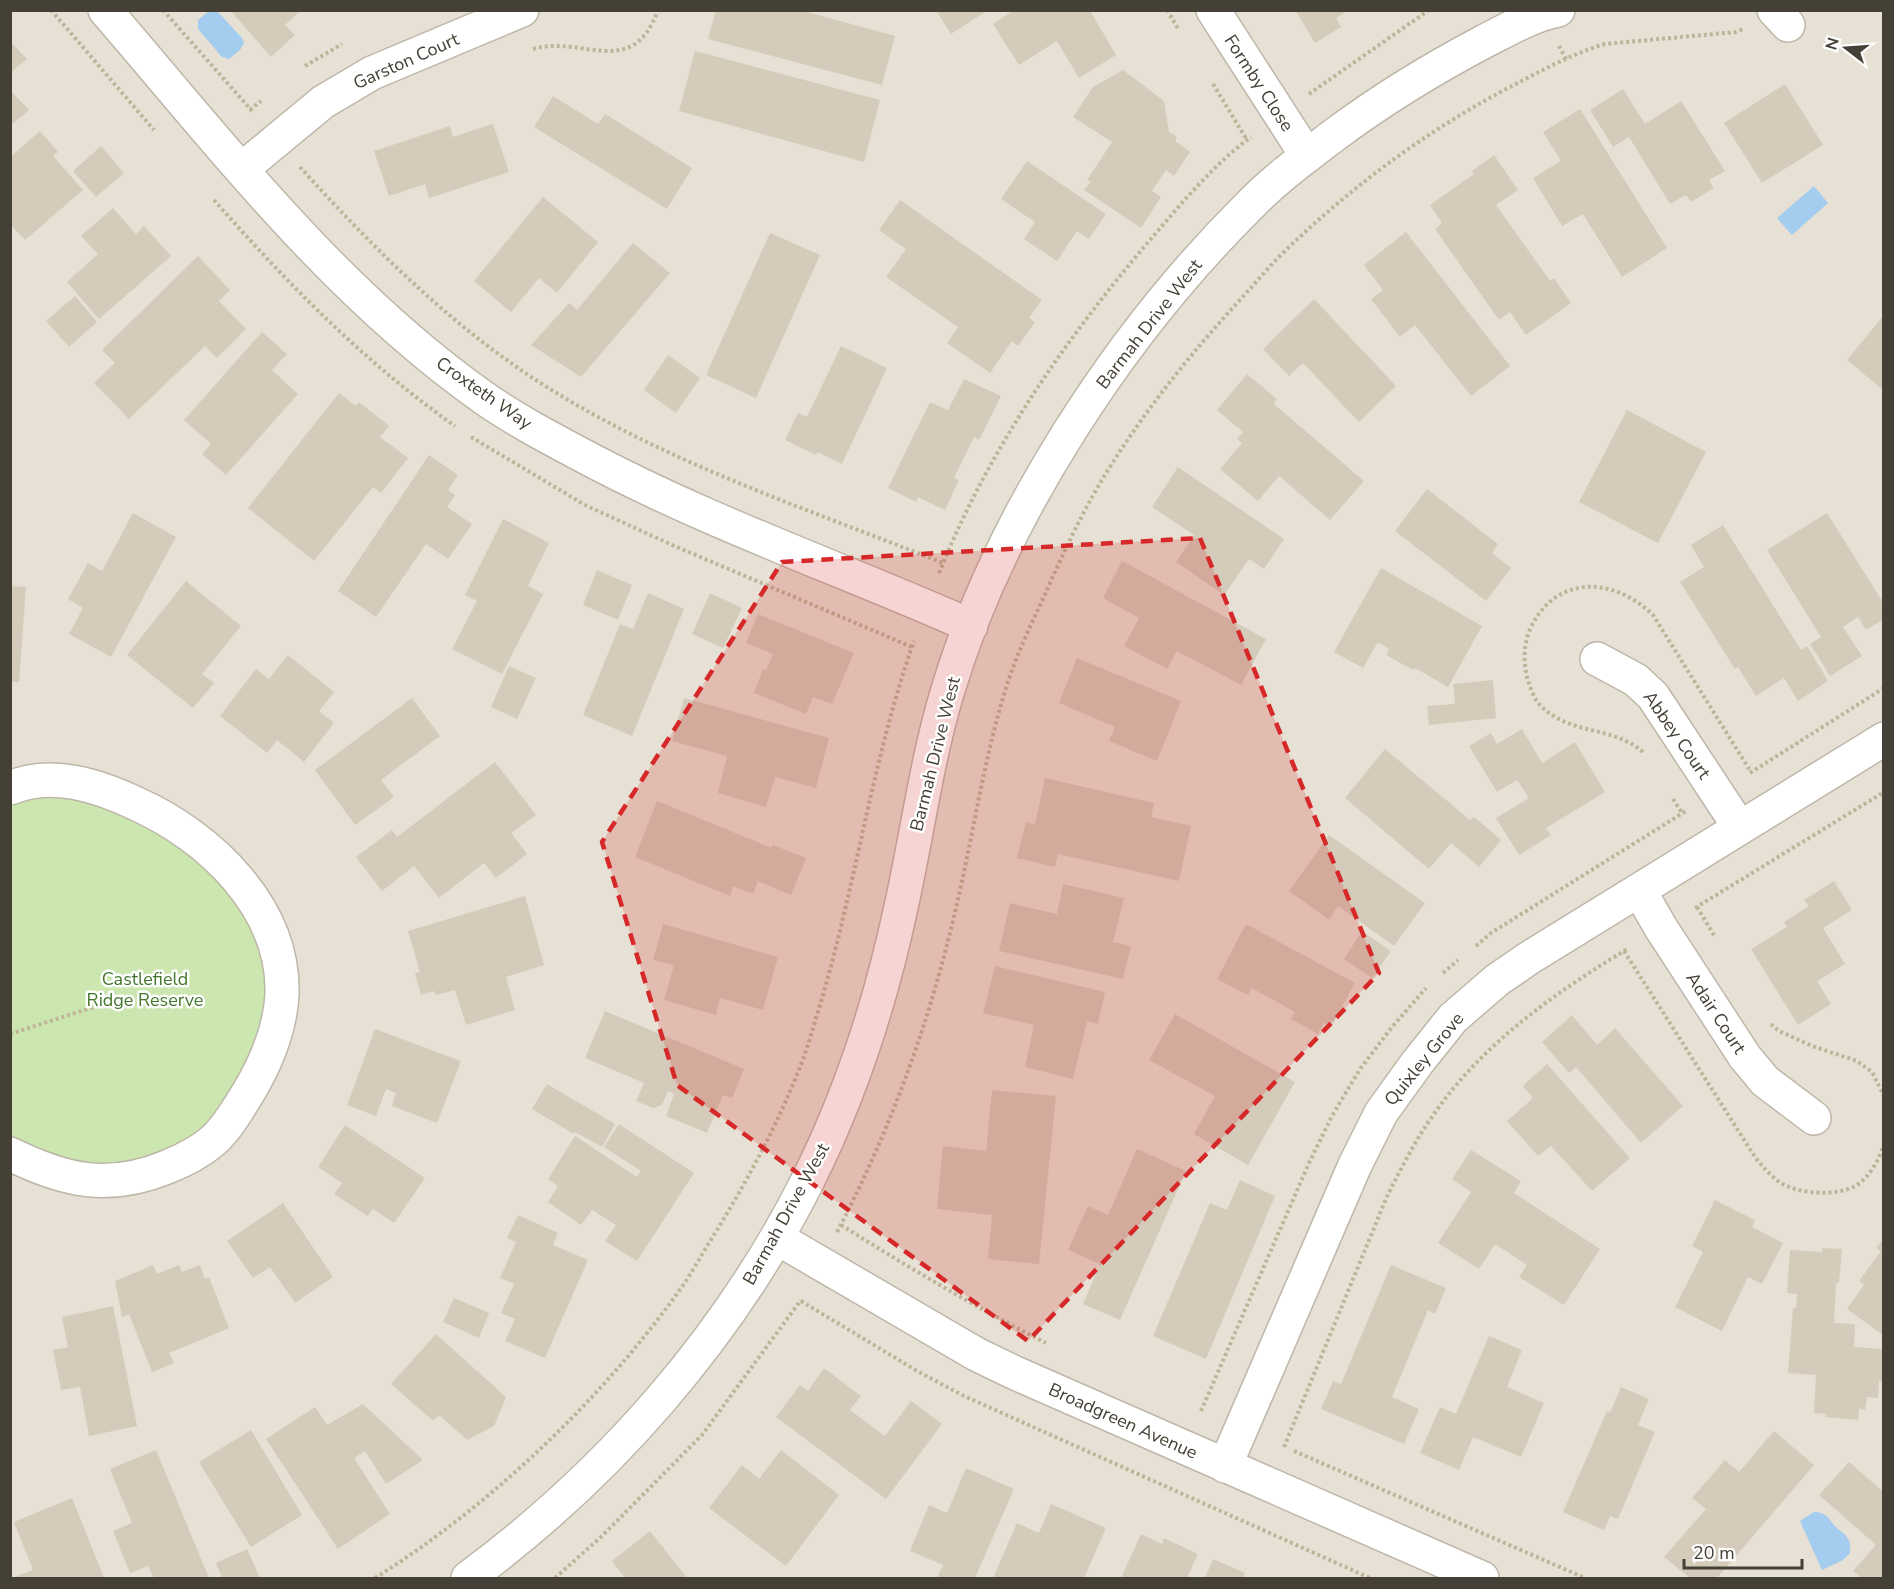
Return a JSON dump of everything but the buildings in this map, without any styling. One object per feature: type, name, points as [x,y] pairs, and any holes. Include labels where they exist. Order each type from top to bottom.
[{"type":"street","name":"Croxteth Way","points":[[105,10],[311,247],[391,323],[484,398],[529,426],[628,480],[686,507],[970,626]]},
{"type":"street","name":"Garston Court","points":[[242,169],[323,102],[372,72],[522,10]]},
{"type":"street","name":"Formby Close","points":[[1213,10],[1307,156]]},
{"type":"street","name":"Barmah Drive West","points":[[471,1578],[599,1467],[653,1409],[732,1307],[777,1238],[809,1178],[836,1120],[865,1042],[886,972],[903,903],[930,756],[947,691],[970,626],[998,559],[1065,439],[1107,377],[1150,318],[1210,247],[1252,202],[1307,156],[1376,104],[1454,58],[1519,24],[1544,13],[1558,10]]},
{"type":"street","name":"Abbey Court","points":[[1597,659],[1636,680],[1653,696],[1740,828]]},
{"type":"street","name":"Quixley Grove","points":[[1225,1466],[1354,1165],[1381,1113],[1453,1018],[1529,958],[1884,739]]},
{"type":"street","points":[[10,788],[34,782],[77,782],[130,800],[161,815],[187,832],[212,852],[252,897],[269,932],[278,958],[282,994],[278,1026],[269,1053],[255,1081],[237,1111],[215,1139],[190,1158],[158,1171],[118,1181],[85,1179],[56,1173],[10,1154]]},
{"type":"street","name":"Adair Court","points":[[1639,890],[1745,1057],[1765,1081],[1814,1118]]},
{"type":"street","name":"Broadgreen Avenue","points":[[777,1238],[976,1354],[1076,1401],[1482,1578]]},
{"type":"path","points":[[163,10],[256,116]]},
{"type":"path","points":[[526,51],[543,46],[612,52],[619,50],[640,40],[651,27],[658,10]]},
{"type":"path","points":[[1303,98],[1429,10]]},
{"type":"path","points":[[835,1238],[895,1108],[917,1050],[956,911],[986,762],[1007,684],[1064,551],[1098,486],[1150,408],[1197,346],[1286,249],[1358,186],[1434,130],[1475,105],[1540,71],[1605,44],[1736,32],[1744,28]]},
{"type":"path","points":[[937,577],[1011,428],[1039,384],[1111,285],[1195,189],[1255,134]]},
{"type":"path","points":[[301,169],[310,162]]},
{"type":"path","points":[[296,163],[408,280],[478,340],[543,384],[626,431],[688,462],[943,564]]},
{"type":"path","points":[[375,1578],[456,1523],[569,1420],[626,1358],[680,1290],[729,1211],[771,1131],[803,1058],[831,968],[894,699],[917,632]]},
{"type":"path","points":[[1745,775],[1884,688]]},
{"type":"path","points":[[1690,911],[1884,792]]},
{"type":"path","points":[[1697,907],[1721,947]]},
{"type":"path","points":[[1284,1447],[1388,1194],[1434,1113],[1486,1053],[1530,1015],[1632,946]]},
{"type":"path","points":[[10,1034],[98,1006]]},
{"type":"path","points":[[1767,1022],[1779,1031],[1804,1043],[1857,1061],[1872,1072],[1884,1096]]},
{"type":"path","points":[[841,1225],[998,1319],[1054,1347]]},
{"type":"path","points":[[555,1578],[601,1537],[702,1435],[804,1295]]},
{"type":"path","points":[[801,1301],[917,1371],[964,1396],[1370,1578]]},
{"type":"path","points":[[1201,1411],[1206,1413]]},
{"type":"path","points":[[1274,1442],[1585,1578]]},
{"type":"highlighted area","points":[[1200,538],[1379,973],[1028,1341],[677,1085],[602,842],[782,562]]},
{"type":"shaded area","points":[[11,11],[1883,11],[1883,1578],[11,1578]]},
{"type":"green space","name":"Castlefield Ridge Reserve","points":[[57,779],[233,873],[282,994],[237,1111],[118,1181],[11,1154],[10,788]]},
{"type":"water","points":[[209,11],[218,12],[242,38],[244,43],[240,50],[229,59],[222,57],[198,29],[198,20]]},
{"type":"water","points":[[1814,186],[1828,203],[1792,235],[1777,218]]},
{"type":"water","points":[[1814,1512],[1828,1517],[1846,1536],[1850,1544],[1850,1553],[1843,1560],[1822,1570],[1800,1521]]}]
